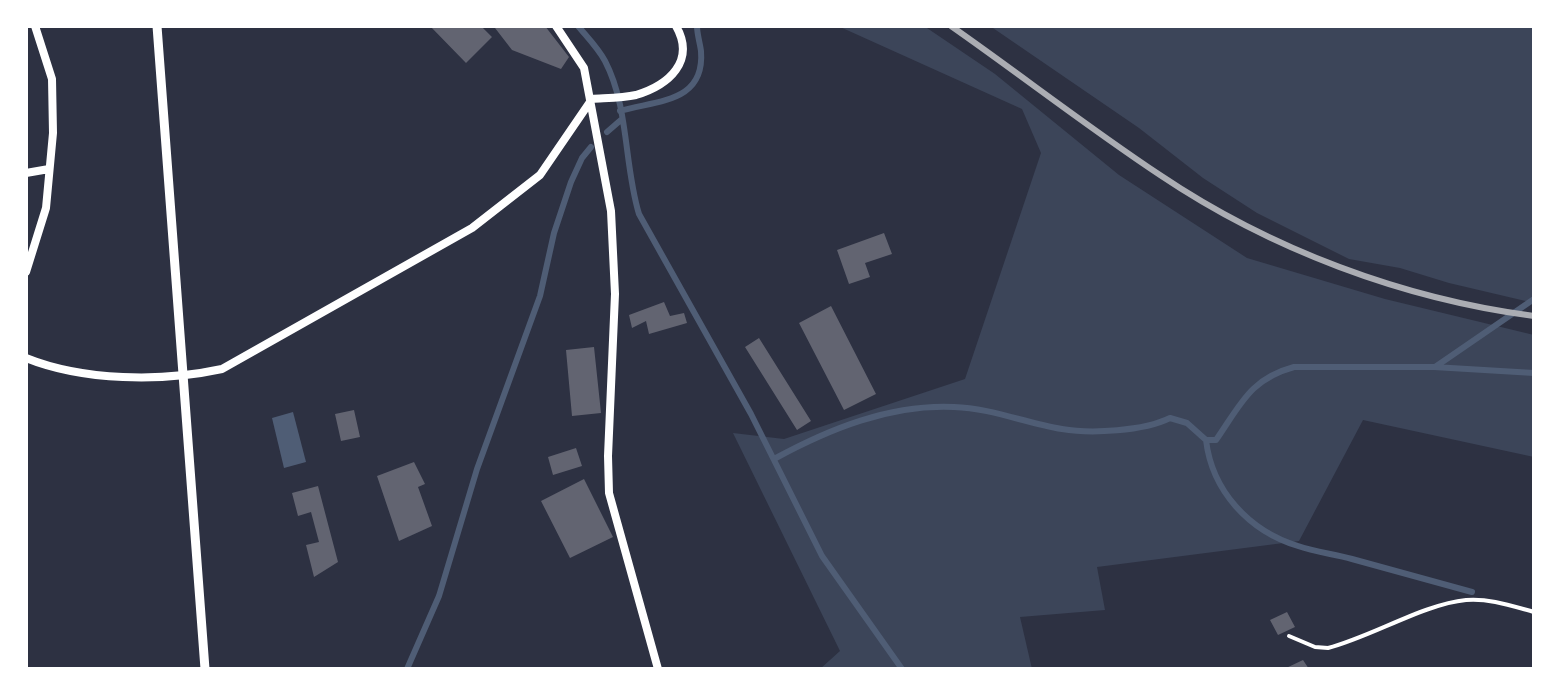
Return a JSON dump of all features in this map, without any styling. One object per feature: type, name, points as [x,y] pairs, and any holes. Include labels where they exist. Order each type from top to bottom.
[{"type":"street","points":[[26,272],[46,208],[54,100],[52,79],[35,26]]},
{"type":"street","points":[[157,26],[205,669]]},
{"type":"street","points":[[556,26],[584,68],[592,99],[613,236],[615,294],[609,493],[658,669]]},
{"type":"street","points":[[592,99],[633,96],[660,85],[679,68],[684,46],[676,26]]},
{"type":"street","points":[[26,358],[54,369],[128,376],[183,377],[222,369],[472,228],[540,175],[592,99]]},
{"type":"street","points":[[26,173],[49,169]]},
{"type":"lane","points":[[1289,636],[1315,647],[1328,648],[1444,605],[1467,600],[1492,602],[1534,612]]},
{"type":"shaded area","points":[[838,26],[924,26],[995,74],[1119,175],[1247,258],[1385,299],[1534,335],[1534,457],[1363,420],[1299,541],[1097,567],[1105,610],[1020,617],[1032,669],[820,669],[840,651],[733,433],[784,439],[965,379],[1041,153],[1022,109]]},
{"type":"shaded area","points":[[990,26],[1534,26],[1534,303],[1400,268],[1349,259],[1257,213]]},
{"type":"shaded area","points":[[293,412],[306,462],[284,468],[272,418]]},
{"type":"building","points":[[430,26],[481,26],[492,37],[466,63]]},
{"type":"building","points":[[496,26],[545,26],[569,57],[561,69],[512,50]]},
{"type":"building","points":[[884,233],[892,254],[865,263],[870,277],[849,284],[837,250]]},
{"type":"building","points":[[664,302],[670,316],[684,313],[687,323],[649,334],[646,321],[632,328],[629,315]]},
{"type":"building","points":[[831,306],[876,394],[844,410],[799,323]]},
{"type":"building","points":[[759,338],[811,421],[797,430],[745,347]]},
{"type":"building","points":[[594,347],[601,413],[572,416],[566,350]]},
{"type":"building","points":[[354,410],[360,437],[341,441],[335,414]]},
{"type":"building","points":[[576,448],[582,466],[553,475],[548,457]]},
{"type":"building","points":[[414,462],[425,484],[418,487],[432,526],[399,541],[377,476]]},
{"type":"building","points":[[584,479],[613,537],[570,558],[541,501]]},
{"type":"building","points":[[318,486],[338,562],[314,577],[306,545],[319,542],[311,512],[298,516],[292,493]]},
{"type":"building","points":[[1287,612],[1295,627],[1278,635],[1270,620]]},
{"type":"building","points":[[1303,660],[1309,669],[1284,669]]},
{"type":"waterway","points":[[578,26],[602,56],[613,79],[639,214],[751,414],[822,556],[902,669]]},
{"type":"waterway","points":[[620,111],[663,101],[687,90],[700,68],[697,26]]},
{"type":"waterway","points":[[607,132],[622,119]]},
{"type":"waterway","points":[[407,669],[439,596],[477,469],[540,296],[554,233],[571,182],[591,147]]},
{"type":"waterway","points":[[1435,367],[1534,299]]},
{"type":"waterway","points":[[774,459],[816,438],[861,421],[883,414],[930,407],[968,408],[1048,426],[1087,431],[1132,429],[1170,418],[1187,423],[1206,440],[1216,440],[1248,394],[1267,378],[1294,367],[1434,367],[1534,373]]},
{"type":"waterway","points":[[1206,440],[1216,476],[1225,492],[1249,519],[1264,530],[1304,548],[1472,592]]},
{"type":"railway","points":[[951,26],[1160,175],[1246,226],[1292,248],[1387,283],[1436,297],[1534,316]]}]
